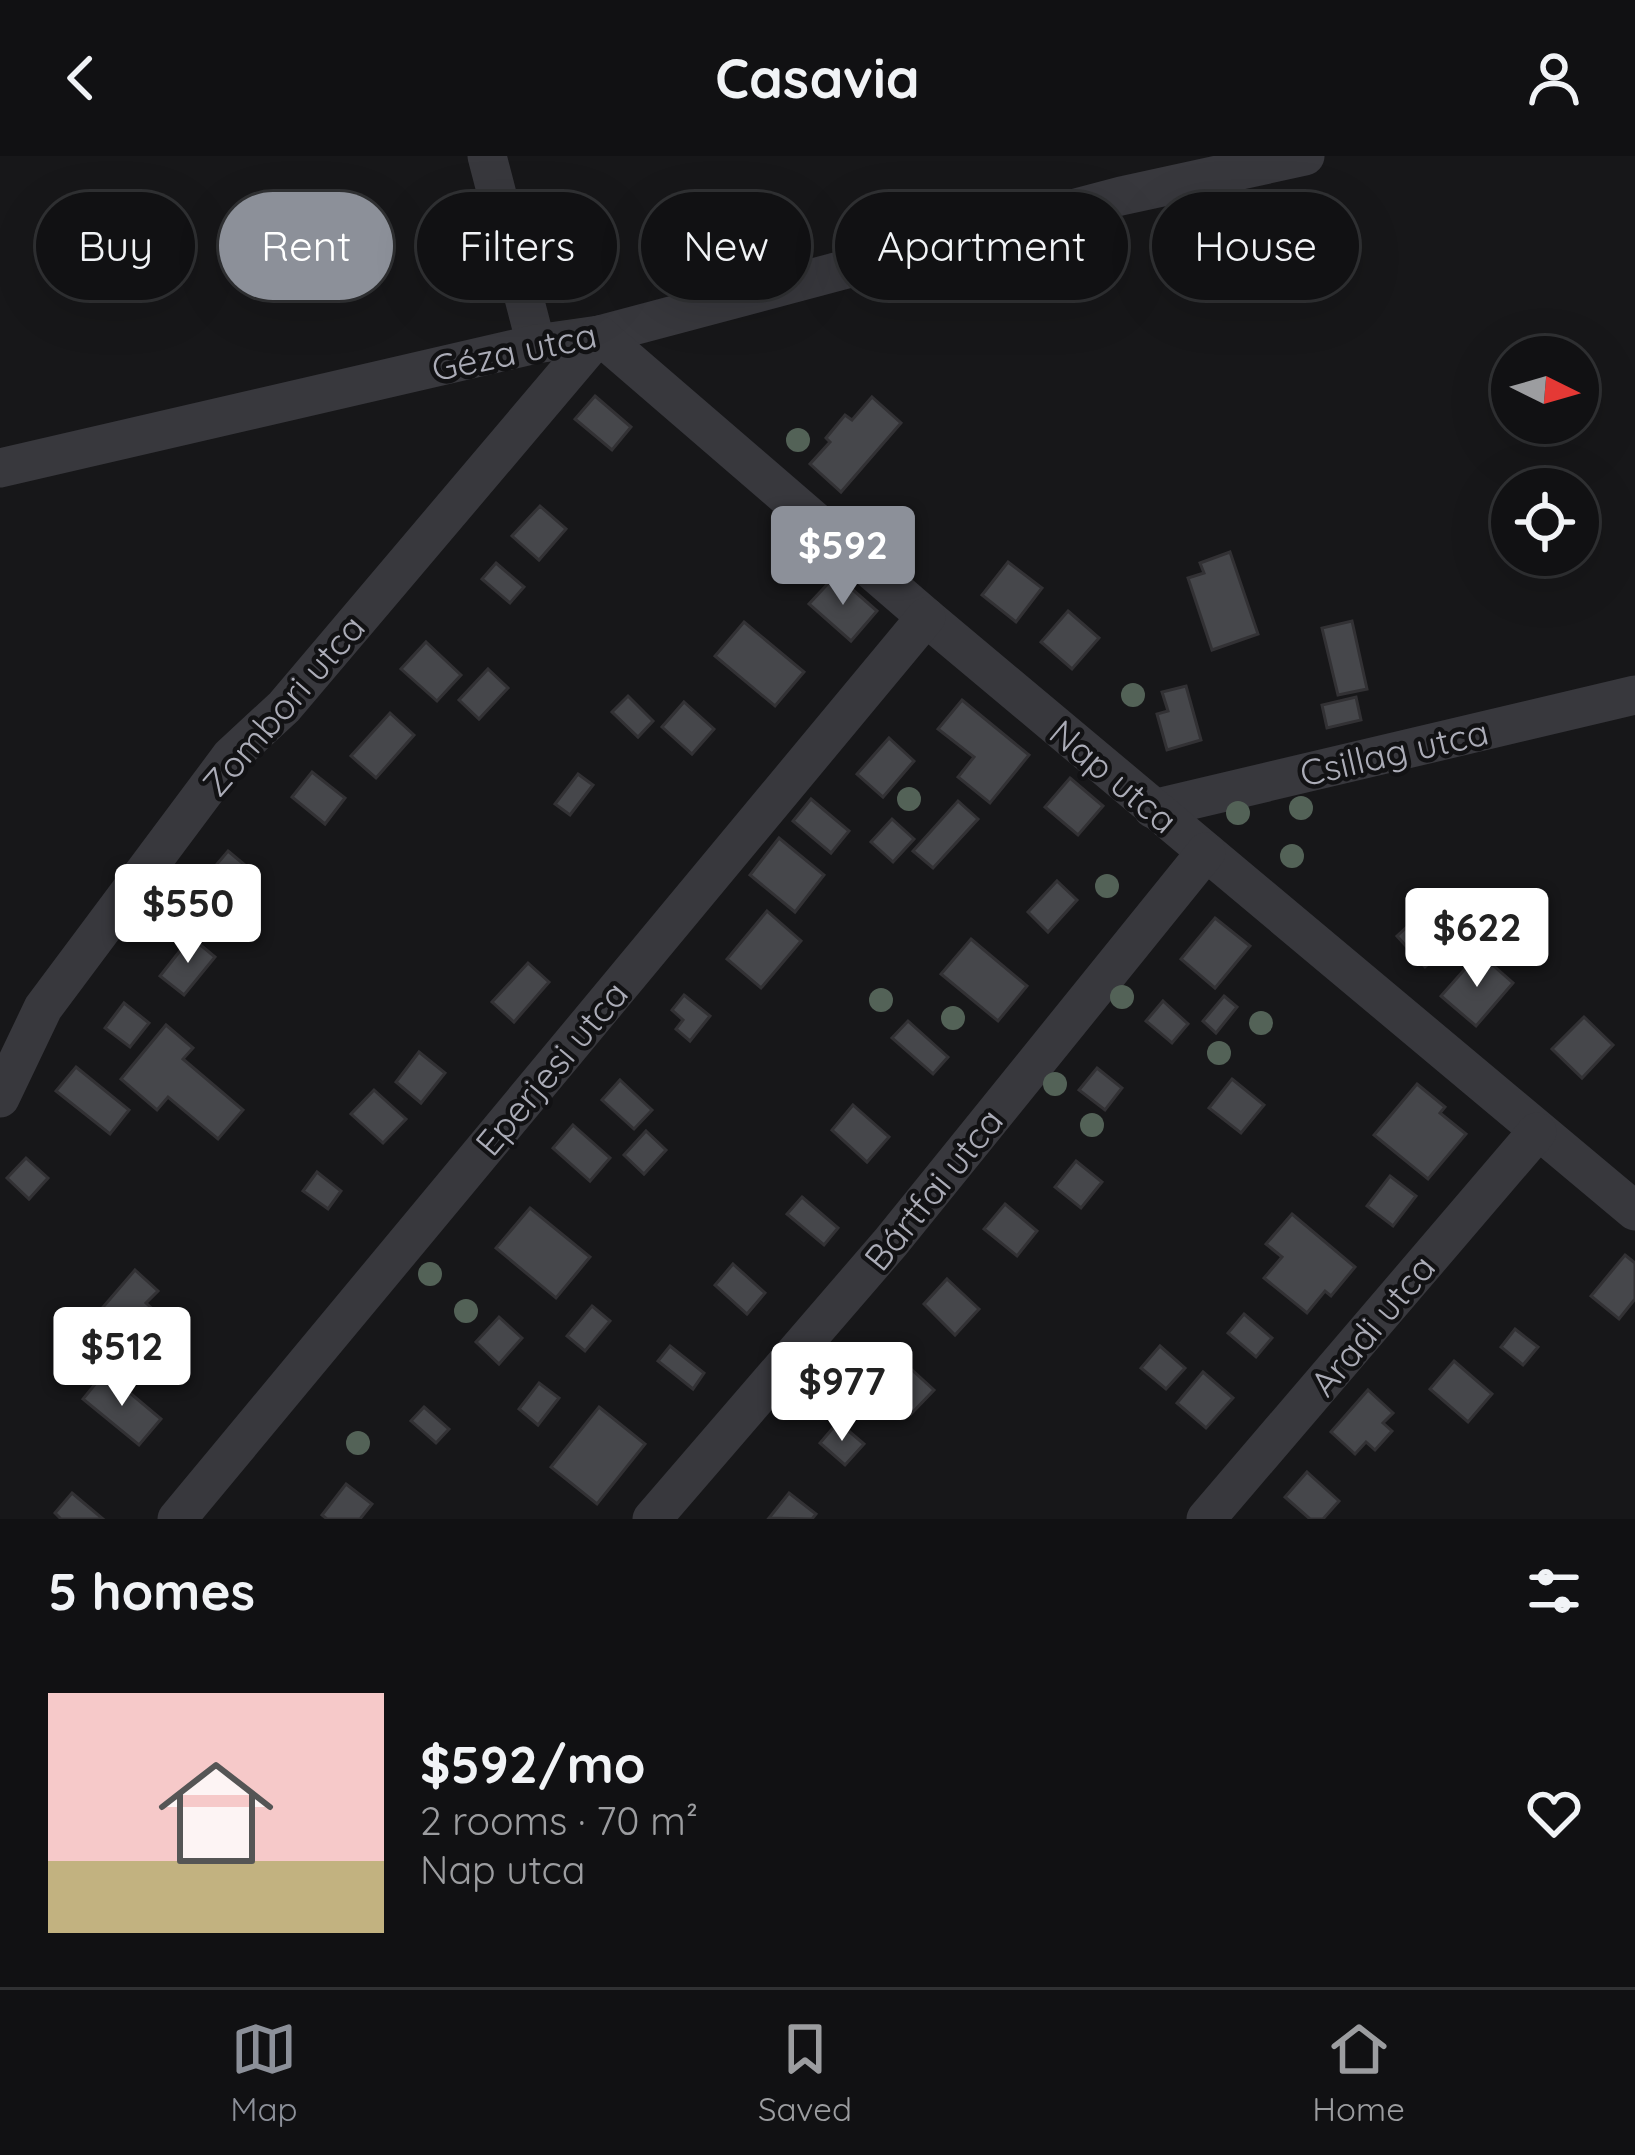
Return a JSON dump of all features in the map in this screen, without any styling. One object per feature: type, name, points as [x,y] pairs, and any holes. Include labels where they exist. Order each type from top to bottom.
[{"type":"street","points":[[487,156],[536,344]]},
{"type":"street","name":"Géza utca","points":[[0,468],[536,344],[599,334],[1121,196],[1305,156]]},
{"type":"street","name":"Nap utca","points":[[599,334],[926,617],[1635,1211]]},
{"type":"street","name":"Zombori utca","points":[[5,1076],[43,1008],[231,756],[284,706],[599,334]]},
{"type":"street","name":"Eperjesi utca","points":[[177,1519],[926,617]]},
{"type":"street","name":"Csillag utca","points":[[1153,809],[1635,695]]},
{"type":"street","name":"Bártfai utca","points":[[652,1519],[891,1242],[1206,852]]},
{"type":"street","name":"Aradi utca","points":[[1206,1519],[1537,1132]]},
{"type":"building","points":[[595,396],[631,427],[612,450],[575,419]]},
{"type":"building","points":[[872,397],[901,423],[841,492],[810,464],[845,415],[852,420]]},
{"type":"building","points":[[540,506],[566,529],[539,560],[512,536]]},
{"type":"building","points":[[1230,552],[1258,634],[1212,650],[1188,578],[1204,573],[1200,563]]},
{"type":"building","points":[[1008,562],[1042,588],[1016,622],[982,595]]},
{"type":"building","points":[[496,563],[524,587],[510,603],[482,579]]},
{"type":"building","points":[[836,575],[877,611],[851,641],[809,604]]},
{"type":"building","points":[[1068,611],[1099,638],[1072,669],[1041,642]]},
{"type":"building","points":[[1352,621],[1367,689],[1338,695],[1322,628]]},
{"type":"building","points":[[744,622],[804,672],[775,706],[715,656]]},
{"type":"building","points":[[426,642],[461,675],[437,701],[401,669]]},
{"type":"building","points":[[488,669],[508,688],[479,719],[459,700]]},
{"type":"building","points":[[1186,686],[1201,740],[1167,750],[1157,714],[1168,711],[1162,692]]},
{"type":"building","points":[[628,696],[653,721],[638,737],[612,712]]},
{"type":"building","points":[[1356,697],[1361,720],[1327,728],[1322,705]]},
{"type":"building","points":[[962,700],[1029,755],[990,803],[958,777],[974,757],[938,729]]},
{"type":"building","points":[[684,702],[714,729],[692,754],[662,727]]},
{"type":"building","points":[[390,713],[414,735],[376,778],[351,756]]},
{"type":"building","points":[[889,738],[914,761],[883,797],[857,774]]},
{"type":"building","points":[[312,772],[345,798],[325,824],[292,797]]},
{"type":"building","points":[[578,774],[593,785],[570,815],[555,804]]},
{"type":"building","points":[[1070,778],[1103,806],[1078,835],[1045,807]]},
{"type":"building","points":[[811,799],[849,831],[831,853],[793,821]]},
{"type":"building","points":[[958,801],[978,819],[933,868],[913,851]]},
{"type":"building","points":[[892,819],[914,839],[893,862],[871,842]]},
{"type":"building","points":[[779,838],[824,875],[795,912],[750,875]]},
{"type":"building","points":[[228,851],[252,871],[219,910],[195,890]]},
{"type":"building","points":[[1057,881],[1077,900],[1048,932],[1028,912]]},
{"type":"building","points":[[1443,894],[1471,925],[1425,967],[1397,936]]},
{"type":"building","points":[[767,911],[801,941],[761,988],[727,959]]},
{"type":"building","points":[[1215,918],[1250,946],[1215,988],[1181,959]]},
{"type":"building","points":[[191,937],[215,957],[184,995],[160,976]]},
{"type":"building","points":[[971,939],[1027,986],[998,1021],[941,974]]},
{"type":"building","points":[[1479,953],[1513,983],[1476,1026],[1441,996]]},
{"type":"building","points":[[528,963],[549,982],[514,1022],[492,1002]]},
{"type":"building","points":[[684,995],[710,1016],[690,1041],[676,1029],[683,1020],[672,1010]]},
{"type":"building","points":[[1224,996],[1237,1007],[1216,1033],[1203,1021]]},
{"type":"building","points":[[1163,1001],[1188,1024],[1172,1043],[1146,1021]]},
{"type":"building","points":[[124,1003],[149,1023],[130,1047],[105,1028]]},
{"type":"building","points":[[1584,1017],[1613,1045],[1582,1078],[1552,1049]]},
{"type":"building","points":[[908,1021],[948,1057],[933,1074],[892,1038]]},
{"type":"building","points":[[166,1025],[193,1048],[183,1059],[243,1110],[218,1139],[168,1097],[157,1110],[121,1079]]},
{"type":"building","points":[[419,1052],[445,1073],[421,1103],[396,1082]]},
{"type":"building","points":[[76,1067],[129,1110],[110,1134],[56,1091]]},
{"type":"building","points":[[1097,1068],[1122,1088],[1105,1110],[1079,1090]]},
{"type":"building","points":[[1232,1079],[1264,1105],[1241,1133],[1209,1108]]},
{"type":"building","points":[[620,1080],[652,1110],[634,1129],[602,1100]]},
{"type":"building","points":[[1417,1084],[1445,1107],[1440,1113],[1466,1134],[1428,1179],[1374,1135]]},
{"type":"building","points":[[374,1090],[406,1119],[383,1143],[351,1114]]},
{"type":"building","points":[[853,1105],[889,1137],[867,1162],[832,1130]]},
{"type":"building","points":[[573,1125],[610,1158],[590,1181],[553,1148]]},
{"type":"building","points":[[646,1131],[666,1150],[644,1174],[624,1155]]},
{"type":"building","points":[[26,1158],[48,1178],[29,1199],[7,1178]]},
{"type":"building","points":[[1076,1161],[1102,1182],[1081,1208],[1055,1187]]},
{"type":"building","points":[[317,1172],[341,1191],[328,1209],[303,1191]]},
{"type":"building","points":[[1390,1176],[1416,1196],[1393,1226],[1367,1206]]},
{"type":"building","points":[[802,1197],[838,1228],[824,1245],[787,1214]]},
{"type":"building","points":[[1005,1204],[1037,1231],[1017,1256],[984,1229]]},
{"type":"building","points":[[530,1208],[590,1257],[556,1298],[496,1248]]},
{"type":"building","points":[[1292,1214],[1355,1267],[1331,1296],[1325,1291],[1307,1313],[1264,1278],[1282,1257],[1266,1244]]},
{"type":"building","points":[[1625,1255],[1635,1263],[1635,1299],[1619,1319],[1591,1296]]},
{"type":"building","points":[[733,1264],[765,1293],[747,1314],[715,1285]]},
{"type":"building","points":[[135,1270],[158,1291],[146,1303],[158,1314],[137,1338],[126,1327],[114,1341],[91,1321]]},
{"type":"building","points":[[947,1279],[979,1309],[955,1335],[924,1304]]},
{"type":"building","points":[[592,1306],[610,1321],[585,1351],[567,1336]]},
{"type":"building","points":[[1244,1314],[1272,1338],[1256,1357],[1228,1333]]},
{"type":"building","points":[[499,1317],[522,1338],[499,1364],[476,1342]]},
{"type":"building","points":[[1515,1329],[1538,1347],[1523,1365],[1501,1347]]},
{"type":"building","points":[[670,1346],[704,1373],[693,1389],[658,1361]]},
{"type":"building","points":[[1160,1346],[1185,1368],[1166,1389],[1141,1368]]},
{"type":"building","points":[[889,1349],[934,1390],[911,1414],[867,1374]]},
{"type":"building","points":[[1454,1361],[1492,1394],[1468,1422],[1430,1389]]},
{"type":"building","points":[[105,1372],[161,1419],[139,1445],[83,1399]]},
{"type":"building","points":[[1203,1372],[1233,1398],[1206,1428],[1177,1403]]},
{"type":"building","points":[[539,1383],[559,1398],[538,1425],[519,1409]]},
{"type":"building","points":[[1368,1390],[1393,1413],[1383,1423],[1392,1431],[1375,1450],[1366,1442],[1355,1454],[1331,1432]]},
{"type":"building","points":[[424,1407],[449,1429],[436,1443],[411,1421]]},
{"type":"building","points":[[599,1407],[645,1444],[597,1504],[551,1467]]},
{"type":"building","points":[[838,1422],[864,1444],[845,1465],[820,1443]]},
{"type":"building","points":[[1307,1472],[1339,1501],[1323,1519],[1310,1519],[1285,1497]]},
{"type":"building","points":[[346,1484],[372,1504],[360,1519],[327,1519],[322,1515]]},
{"type":"building","points":[[72,1493],[103,1519],[61,1519],[55,1513]]},
{"type":"building","points":[[789,1493],[816,1514],[812,1519],[769,1518]]}]
